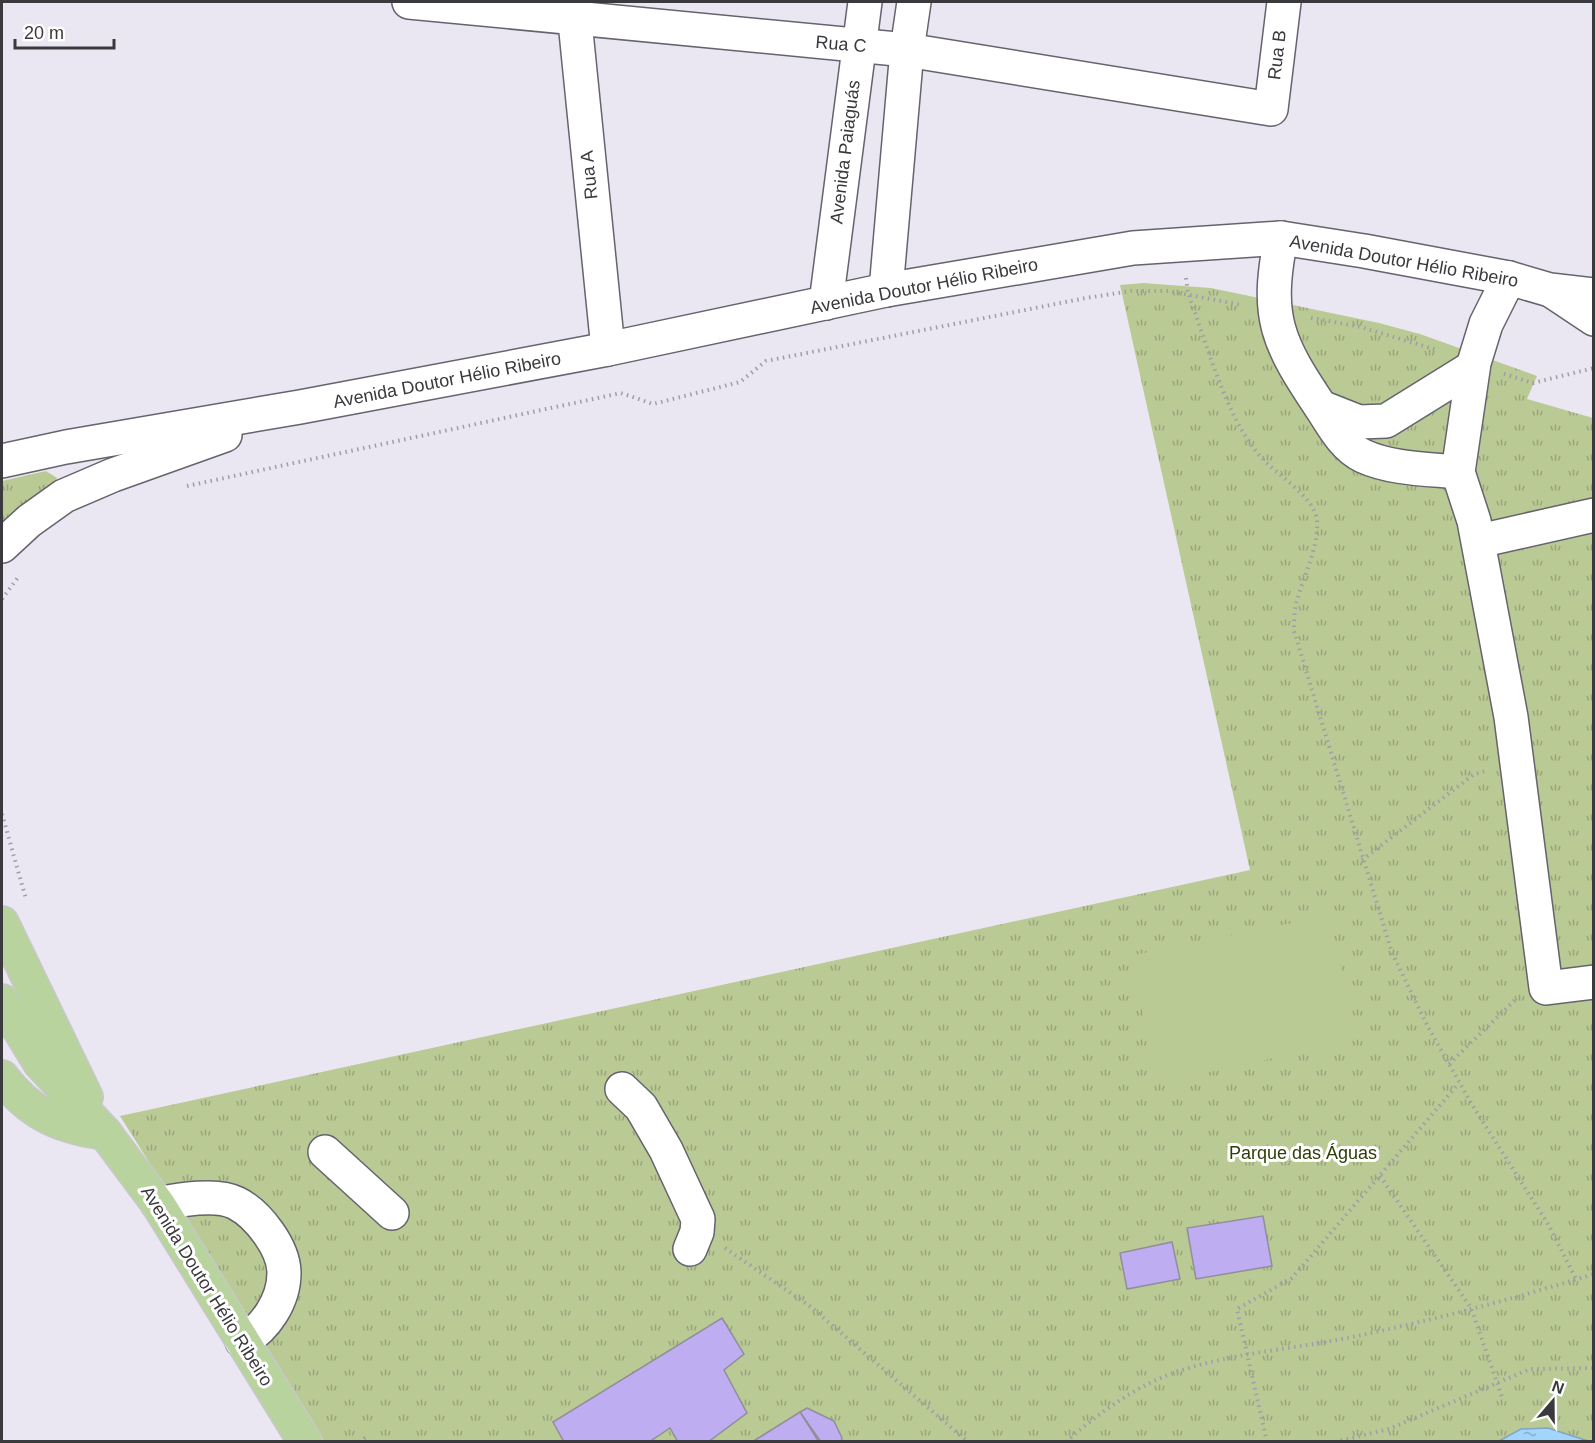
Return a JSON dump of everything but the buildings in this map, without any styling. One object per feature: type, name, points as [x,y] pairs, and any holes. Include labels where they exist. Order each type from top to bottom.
[{"type":"main road","name":"Avenida Doutor Hélio Ribeiro","points":[[2,923],[105,1133]]},
{"type":"main road","name":"Avenida Doutor Hélio Ribeiro","points":[[2,1001],[40,1064],[105,1133],[158,1204],[305,1442]]},
{"type":"main road","points":[[2,1077],[10,1088],[47,1119],[73,1129],[105,1133]]},
{"type":"street","name":"Rua C","points":[[409,2],[573,10],[858,46],[907,50],[1271,109]]},
{"type":"street","name":"Avenida Paiaguás","points":[[826,303],[864,2]]},
{"type":"street","points":[[886,290],[907,50],[915,2]]},
{"type":"street","name":"Rua B","points":[[1271,109],[1284,2]]},
{"type":"street","name":"Rua A","points":[[573,10],[608,349]]},
{"type":"street","points":[[1281,238],[1273,276],[1273,310],[1281,340],[1293,367],[1351,449],[1366,457],[1404,466],[1458,472]]},
{"type":"street","name":"Avenida Doutor Hélio Ribeiro","points":[[2,461],[66,447],[300,407],[608,349],[886,290],[1133,248],[1281,238],[1509,278],[1551,290],[1593,314]]},
{"type":"street","points":[[1509,278],[1486,324],[1473,365],[1464,448],[1458,472],[1479,541],[1517,767],[1546,987],[1593,982]]},
{"type":"street","points":[[1321,407],[1359,422],[1386,421],[1473,365]]},
{"type":"street","name":"Avenida Doutor Hélio Ribeiro","points":[[2,546],[29,521],[64,496],[113,475],[300,407]]},
{"type":"street","points":[[1479,541],[1593,515]]},
{"type":"street","points":[[622,1089],[641,1107],[666,1150],[698,1219],[698,1232],[690,1249]]},
{"type":"street","points":[[325,1152],[392,1213]]},
{"type":"street","points":[[158,1204],[183,1199],[235,1202],[258,1219],[270,1236],[280,1256],[284,1273],[280,1298],[264,1325],[242,1341]]},
{"type":"path","points":[[175,489],[621,393],[653,404],[740,382],[766,361],[1131,291],[1188,293],[1357,326],[1533,383],[1593,368]]},
{"type":"path","points":[[1188,293],[1222,386],[1240,427],[1259,456],[1311,505],[1317,518],[1316,538],[1296,607],[1294,632],[1392,953],[1449,1064],[1548,1224],[1576,1279]]},
{"type":"path","points":[[2,599],[24,569]]},
{"type":"path","points":[[1362,860],[1473,775],[1495,768],[1517,767]]},
{"type":"path","points":[[1449,1064],[1545,972]]},
{"type":"path","points":[[1267,1442],[1237,1309],[1292,1278],[1460,1083]]},
{"type":"path","points":[[1380,1176],[1471,1308],[1502,1397]]},
{"type":"path","points":[[730,1251],[811,1307],[968,1442]]},
{"type":"path","points":[[1066,1442],[1091,1420],[1137,1389],[1181,1370],[1247,1355],[1347,1338],[1471,1308],[1593,1274]]},
{"type":"path","points":[[1335,1442],[1389,1429],[1530,1369],[1593,1368]]},
{"type":"path","points":[[359,1442],[366,1437]]},
{"type":"green space","name":"Parque das Águas","points":[[1143,283],[1211,288],[1379,323],[1420,334],[1537,376],[1527,399],[1593,418],[1593,1441],[324,1441],[120,1116],[1250,870],[1120,285]]},
{"type":"green space","points":[[46,471],[57,478],[54,487],[2,523],[2,481]]},
{"type":"green space","points":[[1327,916],[1359,1039],[1160,1083],[1129,956]]},
{"type":"water","points":[[1548,1428],[1588,1441],[1499,1441],[1521,1429]]}]
